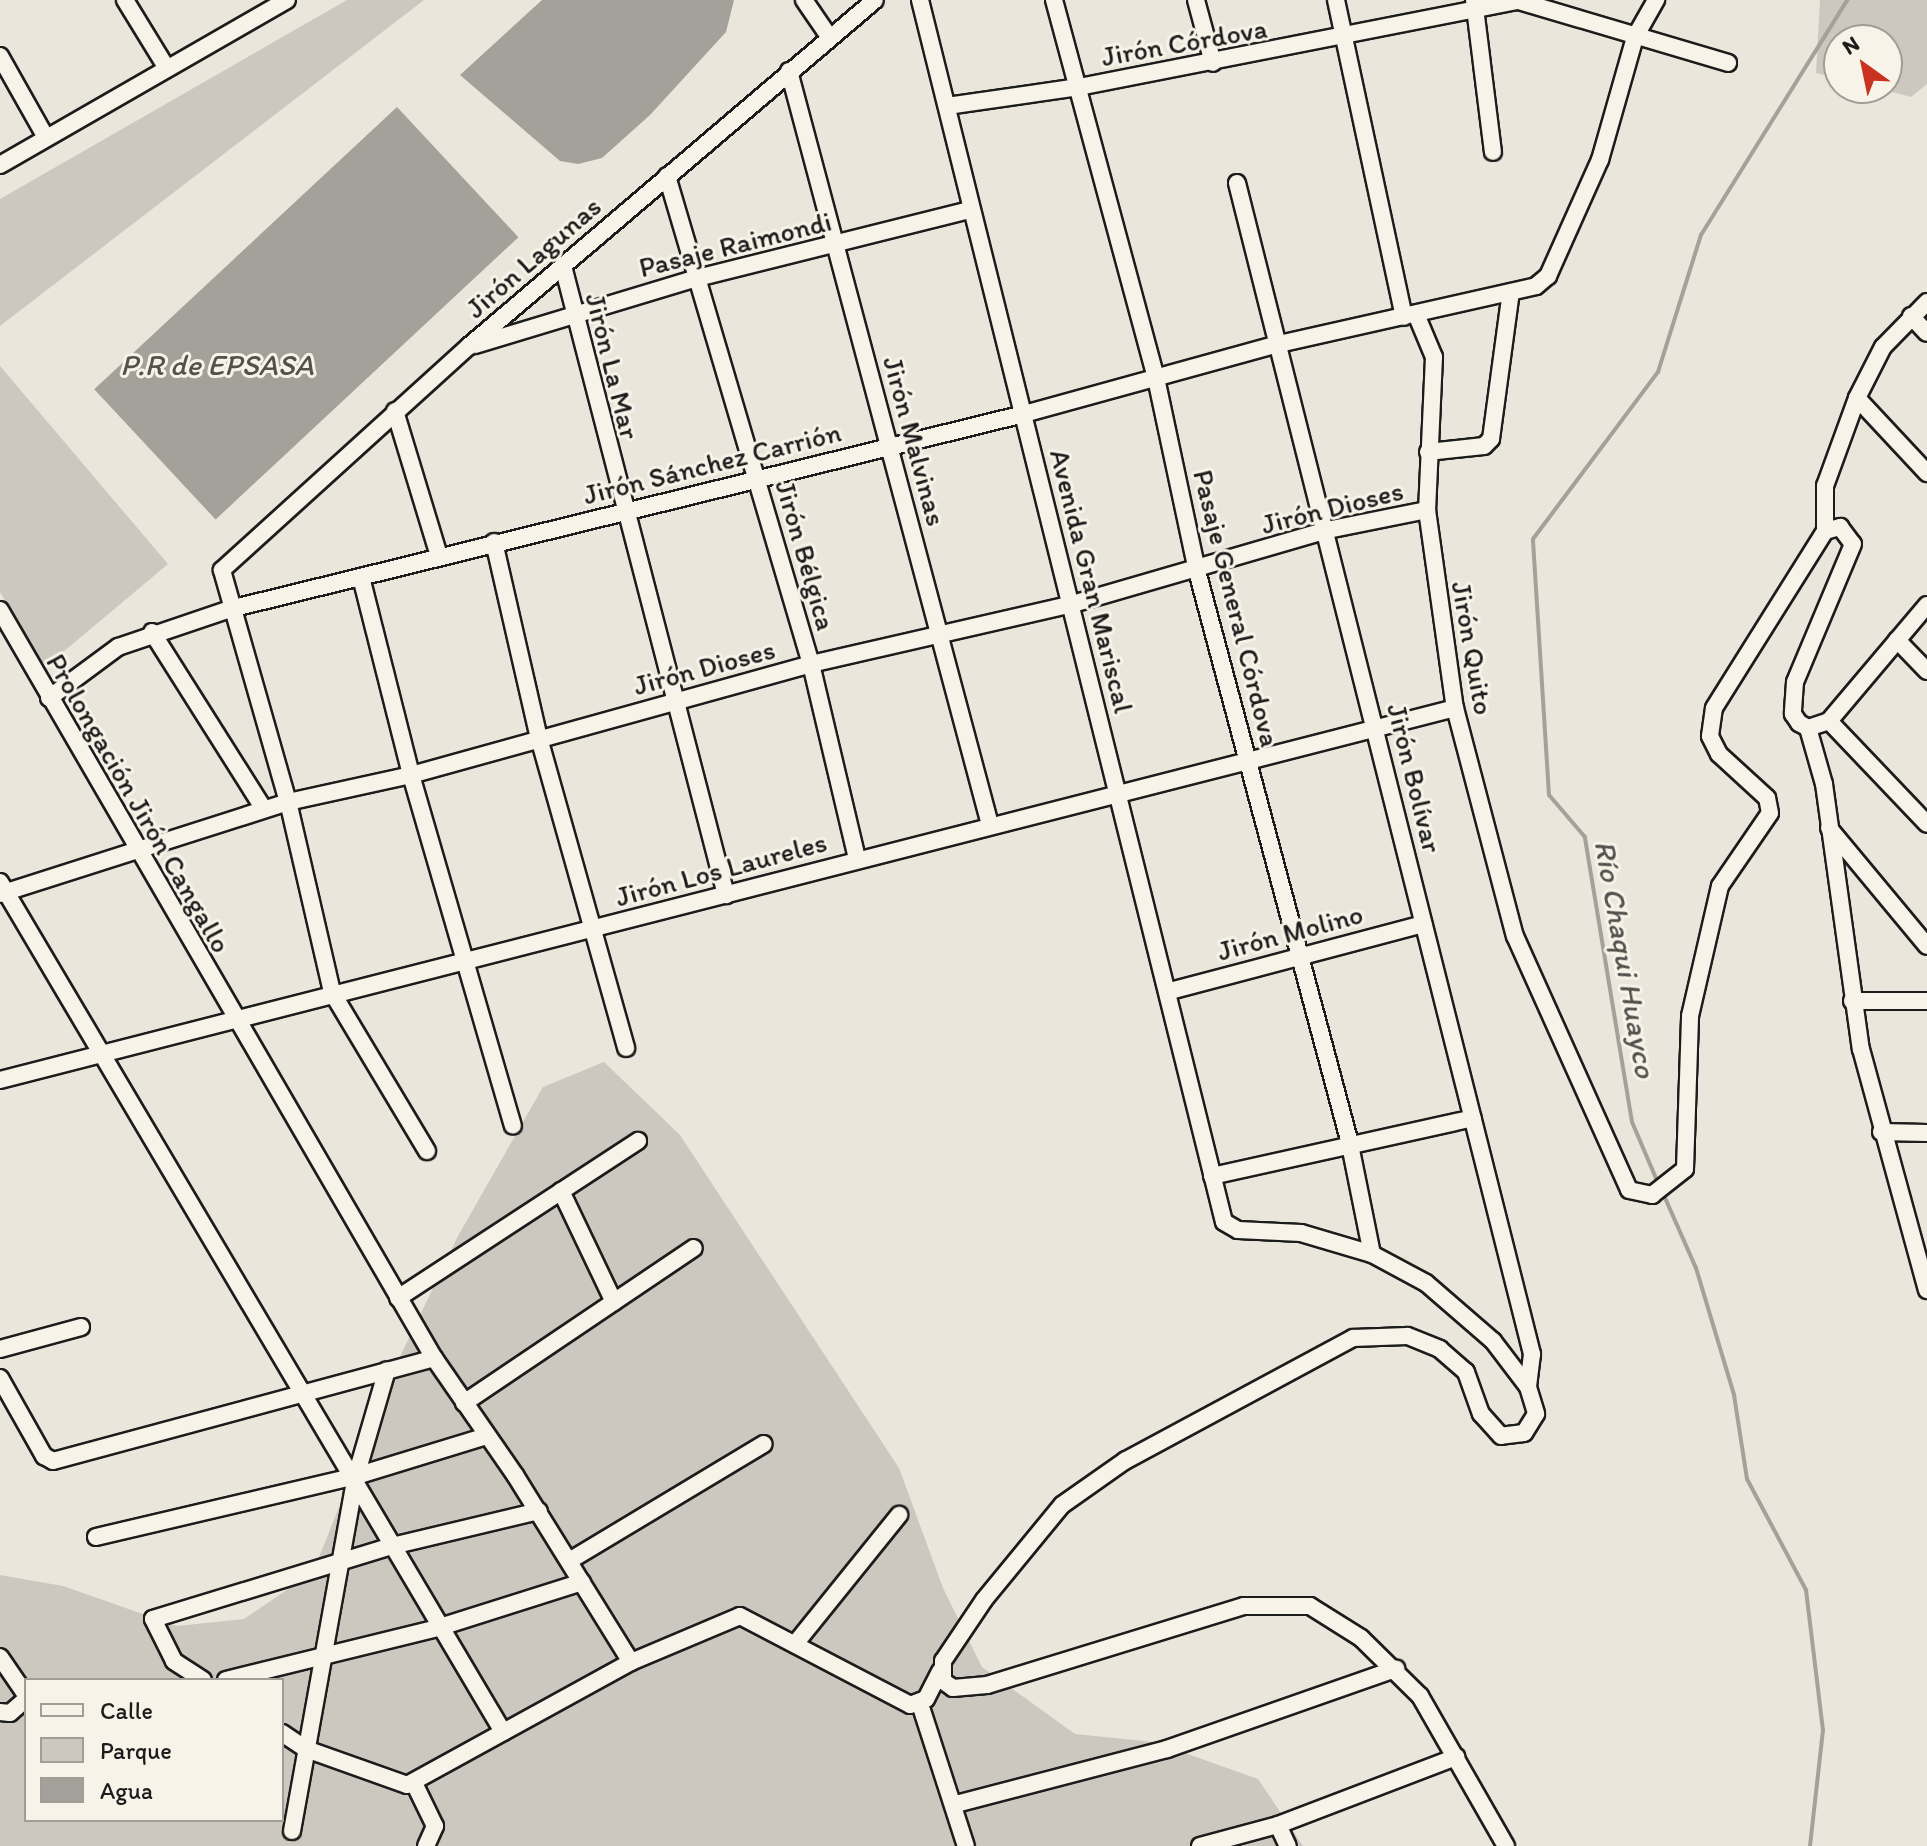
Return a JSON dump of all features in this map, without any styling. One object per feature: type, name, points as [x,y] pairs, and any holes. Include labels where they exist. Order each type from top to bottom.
[{"type":"street","points":[[125,0],[166,67]]},
{"type":"street","points":[[804,0],[828,35]]},
{"type":"street","name":"Jirón Lagunas","points":[[230,609],[222,581],[228,559],[828,35],[875,0]]},
{"type":"street","name":"Avenida Gran Mariscal","points":[[920,0],[969,210],[1024,414],[1069,605],[1121,794],[1170,991],[1212,1176],[1230,1228],[1301,1233],[1372,1254]]},
{"type":"street","name":"Pasaje General Córdova","points":[[1054,0],[1156,378],[1197,571],[1349,1140],[1372,1254]]},
{"type":"street","points":[[1196,0],[1213,63]]},
{"type":"street","name":"Jirón Quito","points":[[1336,0],[1410,316],[1434,357],[1427,510],[1455,708],[1533,986],[1623,1184],[1652,1195],[1674,1182],[1685,1169],[1690,1016],[1720,886],[1770,813],[1767,798],[1719,754],[1709,723],[1768,614],[1825,531]]},
{"type":"street","name":"Jirón Sánchez Carrión","points":[[49,698],[118,647],[152,632],[230,609],[1024,414],[1279,344],[1511,292],[1548,276],[1600,160],[1635,37],[1656,0]]},
{"type":"street","points":[[0,165],[45,136],[284,1]]},
{"type":"street","points":[[1519,1],[1728,63]]},
{"type":"street","name":"Jirón Córdova","points":[[947,106],[1079,87],[1346,38],[1474,3],[1519,1]]},
{"type":"street","points":[[1474,3],[1493,152]]},
{"type":"street","points":[[0,56],[45,136]]},
{"type":"street","name":"Jirón Malvinas","points":[[789,71],[833,246],[890,446],[990,825]]},
{"type":"street","name":"Jirón Bélgica","points":[[667,176],[811,664],[857,859]]},
{"type":"street","name":"Jirón Bolívar","points":[[940,1671],[984,1600],[1062,1505],[1126,1460],[1353,1338],[1407,1336],[1440,1349],[1466,1372],[1481,1414],[1501,1436],[1513,1437],[1533,1423],[1528,1387],[1532,1354],[1327,530],[1237,183]]},
{"type":"street","name":"Pasaje Raimondi","points":[[469,346],[697,278],[969,210]]},
{"type":"street","name":"Jirón La Mar","points":[[563,266],[572,315],[726,895]]},
{"type":"street","points":[[1428,452],[1484,446],[1491,439],[1511,292]]},
{"type":"street","points":[[1927,302],[1883,347],[1857,398],[1825,486],[1825,531],[1840,527],[1853,544],[1795,682],[1793,714],[1808,728],[1829,828],[1852,1001],[1881,1132],[1922,1256],[1927,1290]]},
{"type":"street","points":[[1911,316],[1927,333]]},
{"type":"street","points":[[1857,398],[1927,473]]},
{"type":"street","points":[[395,411],[439,556]]},
{"type":"street","name":"Jirón Dioses","points":[[2,889],[288,802],[411,775],[811,664],[1069,605],[1197,571],[1327,530],[1427,510]]},
{"type":"street","points":[[494,542],[539,738],[626,1048]]},
{"type":"street","points":[[361,577],[411,775],[513,1125]]},
{"type":"street","points":[[1808,728],[1829,721],[1927,605]]},
{"type":"street","points":[[230,609],[288,802],[332,992],[427,1151]]},
{"type":"street","name":"Prolongación Jirón Cangallo","points":[[0,610],[234,1021],[398,1298],[434,1358],[539,1511],[631,1662]]},
{"type":"street","points":[[152,632],[264,809]]},
{"type":"street","points":[[1897,640],[1927,671]]},
{"type":"street","name":"Jirón Los Laureles","points":[[0,1080],[234,1021],[332,992],[593,931],[990,825],[1249,764],[1455,708]]},
{"type":"street","points":[[1829,721],[1927,824]]},
{"type":"street","points":[[1829,828],[1927,946]]},
{"type":"street","points":[[2,889],[299,1394],[356,1476],[437,1628],[503,1732]]},
{"type":"street","name":"Jirón Molino","points":[[1170,991],[1423,924]]},
{"type":"street","points":[[1852,1001],[1927,1001]]},
{"type":"street","points":[[1212,1176],[1349,1140],[1473,1118]]},
{"type":"street","points":[[1881,1132],[1927,1133]]},
{"type":"street","points":[[398,1298],[638,1141]]},
{"type":"street","points":[[561,1191],[614,1302]]},
{"type":"street","points":[[464,1403],[694,1248]]},
{"type":"street","points":[[1372,1254],[1461,1311],[1528,1387]]},
{"type":"street","points":[[0,1349],[81,1327]]},
{"type":"street","points":[[0,1378],[44,1456],[53,1461],[434,1358]]},
{"type":"street","points":[[292,1831],[356,1476],[387,1370]]},
{"type":"street","points":[[96,1537],[356,1476],[487,1436]]},
{"type":"street","points":[[569,1561],[764,1444]]},
{"type":"street","points":[[200,1678],[174,1661],[153,1619],[392,1546],[539,1511]]},
{"type":"street","points":[[795,1644],[899,1515]]},
{"type":"street","points":[[234,1678],[437,1628],[582,1582]]},
{"type":"street","points":[[920,1704],[940,1671],[953,1688],[987,1685],[1229,1610],[1281,1603],[1310,1606],[1361,1638],[1396,1669],[1456,1757],[1506,1846]]},
{"type":"street","points":[[284,1734],[306,1749],[399,1786],[414,1783],[631,1662],[740,1616],[901,1701],[920,1704]]},
{"type":"street","points":[[0,1657],[24,1694]]},
{"type":"street","points":[[956,1804],[1167,1749],[1396,1669]]},
{"type":"street","points":[[0,1712],[10,1713],[24,1699]]},
{"type":"street","points":[[920,1704],[956,1804],[966,1846]]},
{"type":"street","points":[[1200,1846],[1278,1825],[1456,1757]]},
{"type":"street","points":[[414,1783],[435,1826],[426,1846]]},
{"type":"street","points":[[1278,1825],[1288,1846]]},
{"type":"green space","points":[[347,0],[424,0],[0,326],[0,199]]},
{"type":"green space","points":[[1820,0],[1927,0],[1927,84],[1911,97],[1903,95],[1903,24],[1823,24],[1823,75],[1816,73]]},
{"type":"green space","points":[[0,366],[168,564],[44,668],[0,592]]},
{"type":"green space","points":[[604,1062],[680,1135],[899,1468],[943,1588],[982,1667],[1075,1734],[1154,1742],[1258,1779],[1303,1846],[0,1846],[0,1575],[63,1586],[177,1626],[244,1619],[313,1572],[396,1365],[458,1236],[543,1087]]},
{"type":"water","points":[[542,0],[734,0],[726,32],[650,115],[602,158],[578,164],[560,161],[460,75]]},
{"type":"water","name":"P.R de EPSASA","points":[[397,107],[518,237],[216,520],[94,389]]},
{"type":"waterway","name":"Río Chaqui Huayco","points":[[1658,1183],[1632,1122],[1585,837],[1549,795],[1533,539],[1658,372],[1701,235],[1847,0]]},
{"type":"waterway","name":"Río Chaqui Huayco","points":[[1662,1191],[1696,1268],[1734,1395],[1747,1479],[1806,1590],[1823,1730],[1810,1846]]}]
